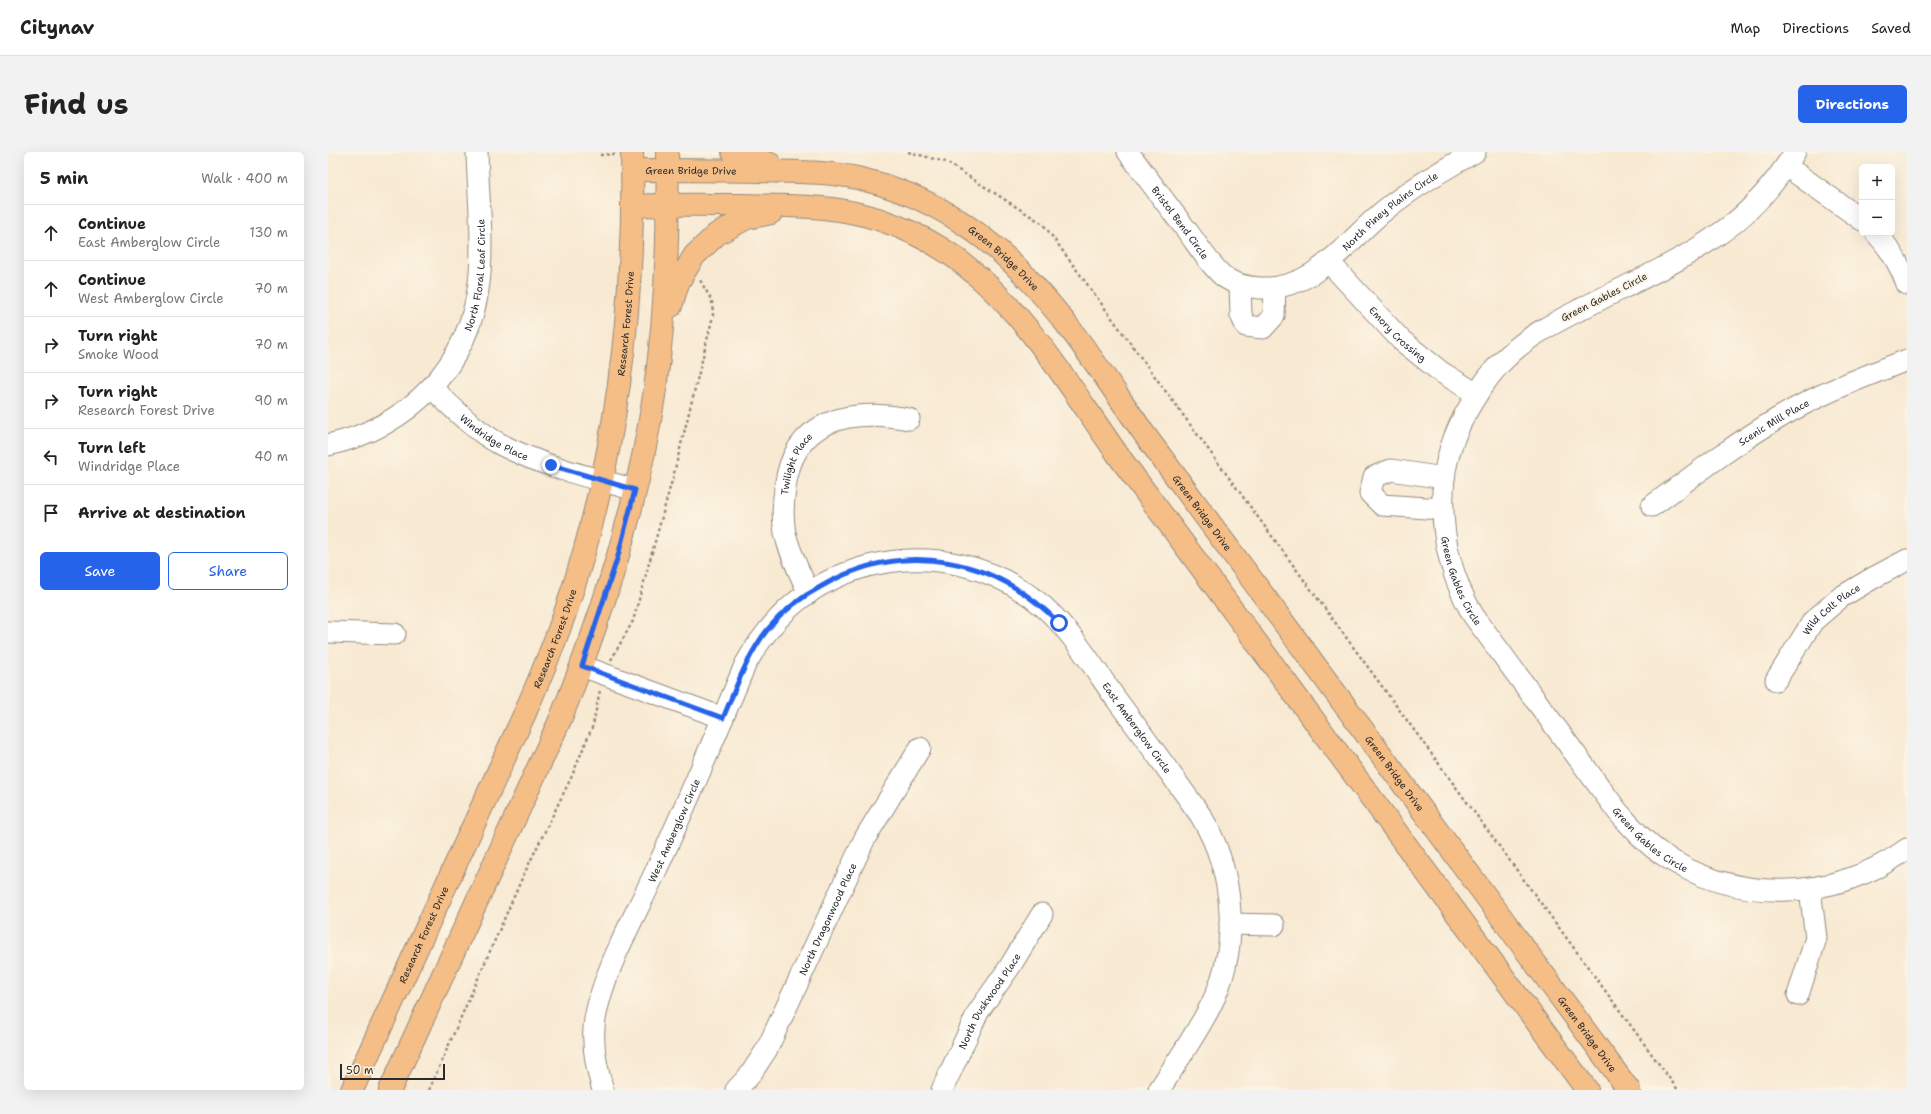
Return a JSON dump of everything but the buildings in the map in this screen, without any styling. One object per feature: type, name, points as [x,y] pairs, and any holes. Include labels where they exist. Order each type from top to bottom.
[{"type":"main road","points":[[733,152],[800,172]]},
{"type":"main road","name":"Green Bridge Drive","points":[[633,161],[667,161],[857,178],[889,188],[944,211],[969,226],[1014,263],[1037,288],[1084,349],[1145,435],[1629,1090]]},
{"type":"main road","name":"Research Forest Drive","points":[[352,1090],[506,757],[549,656],[567,607],[586,546],[612,433],[626,339],[630,292],[633,161]]},
{"type":"main road","points":[[390,1090],[534,778],[582,666],[618,556],[635,490],[654,396],[665,283],[667,161]]},
{"type":"main road","points":[[632,206],[667,204],[798,206],[850,212],[878,220],[928,241],[967,267],[1011,311],[1061,374],[1122,462],[1587,1090]]},
{"type":"main road","points":[[660,344],[678,283],[694,256],[717,234],[747,218],[798,206]]},
{"type":"street","name":"North Floral Leaf Circle","points":[[328,445],[374,430],[410,407],[432,388],[442,375],[463,339],[469,324],[479,284],[481,264],[477,152]]},
{"type":"street","name":"Bristol Bend Circle","points":[[1128,152],[1208,259],[1225,277],[1252,288],[1275,288],[1302,281],[1316,273],[1328,261]]},
{"type":"street","name":"North Piney Plains Circle","points":[[1328,261],[1384,211],[1413,189],[1475,152]]},
{"type":"street","points":[[1790,159],[1859,217]]},
{"type":"street","name":"Green Gables Circle","points":[[1790,159],[1754,205],[1719,234],[1694,251],[1553,324],[1525,342],[1510,354],[1487,378],[1462,419],[1453,440],[1444,478],[1442,509],[1447,552],[1456,580],[1473,615],[1618,812],[1643,839],[1676,863],[1724,883],[1758,890],[1794,891],[1835,884],[1862,875],[1892,860],[1907,849]]},
{"type":"street","points":[[1878,236],[1890,250],[1901,269],[1907,284]]},
{"type":"street","name":"Emory Crossing","points":[[1328,261],[1402,340],[1441,372],[1477,394]]},
{"type":"street","points":[[1240,284],[1241,315],[1246,326],[1263,328],[1274,316],[1275,288]]},
{"type":"street","name":"Scenic Mill Place","points":[[1652,506],[1744,439],[1777,418],[1840,387],[1907,360]]},
{"type":"street","name":"Windridge Place","points":[[432,388],[469,422],[499,444],[551,465],[635,490]]},
{"type":"street","name":"Twilight Place","points":[[809,593],[792,557],[785,533],[782,507],[786,476],[793,454],[803,440],[813,432],[839,419],[860,414],[887,415],[908,419]]},
{"type":"street","points":[[1442,509],[1382,504],[1370,493],[1374,477],[1391,470],[1444,478]]},
{"type":"street","name":"East Amberglow Circle","points":[[809,593],[838,577],[856,570],[889,562],[916,559],[956,562],[995,576],[1029,596],[1044,608],[1072,638],[1201,816],[1213,836],[1224,866],[1228,886],[1230,924],[1228,954],[1217,992],[1200,1025],[1159,1090]]},
{"type":"street","name":"Wild Colt Place","points":[[1776,680],[1813,621],[1841,597],[1907,560]]},
{"type":"street","name":"West Amberglow Circle","points":[[603,1090],[594,1058],[595,1019],[602,987],[672,836],[745,665],[756,645],[768,629],[780,616],[809,593]]},
{"type":"street","points":[[328,632],[395,634]]},
{"type":"street","points":[[582,666],[723,718]]},
{"type":"street","name":"North Dragonwood Place","points":[[736,1090],[750,1075],[767,1048],[865,838],[920,748]]},
{"type":"street","points":[[1798,995],[1816,938],[1810,889]]},
{"type":"street","name":"North Duskwood Place","points":[[942,1090],[978,1012],[1009,968],[1042,914]]},
{"type":"street","points":[[1230,924],[1274,925]]},
{"type":"path","points":[[908,152],[946,162],[1043,224],[1678,1090]]},
{"type":"route","points":[[551,465],[635,490],[618,556],[582,666],[723,718],[745,665],[756,645],[780,616],[794,603],[838,577],[876,564],[916,559],[956,562],[976,568],[995,576],[1029,596],[1059,623]]}]
